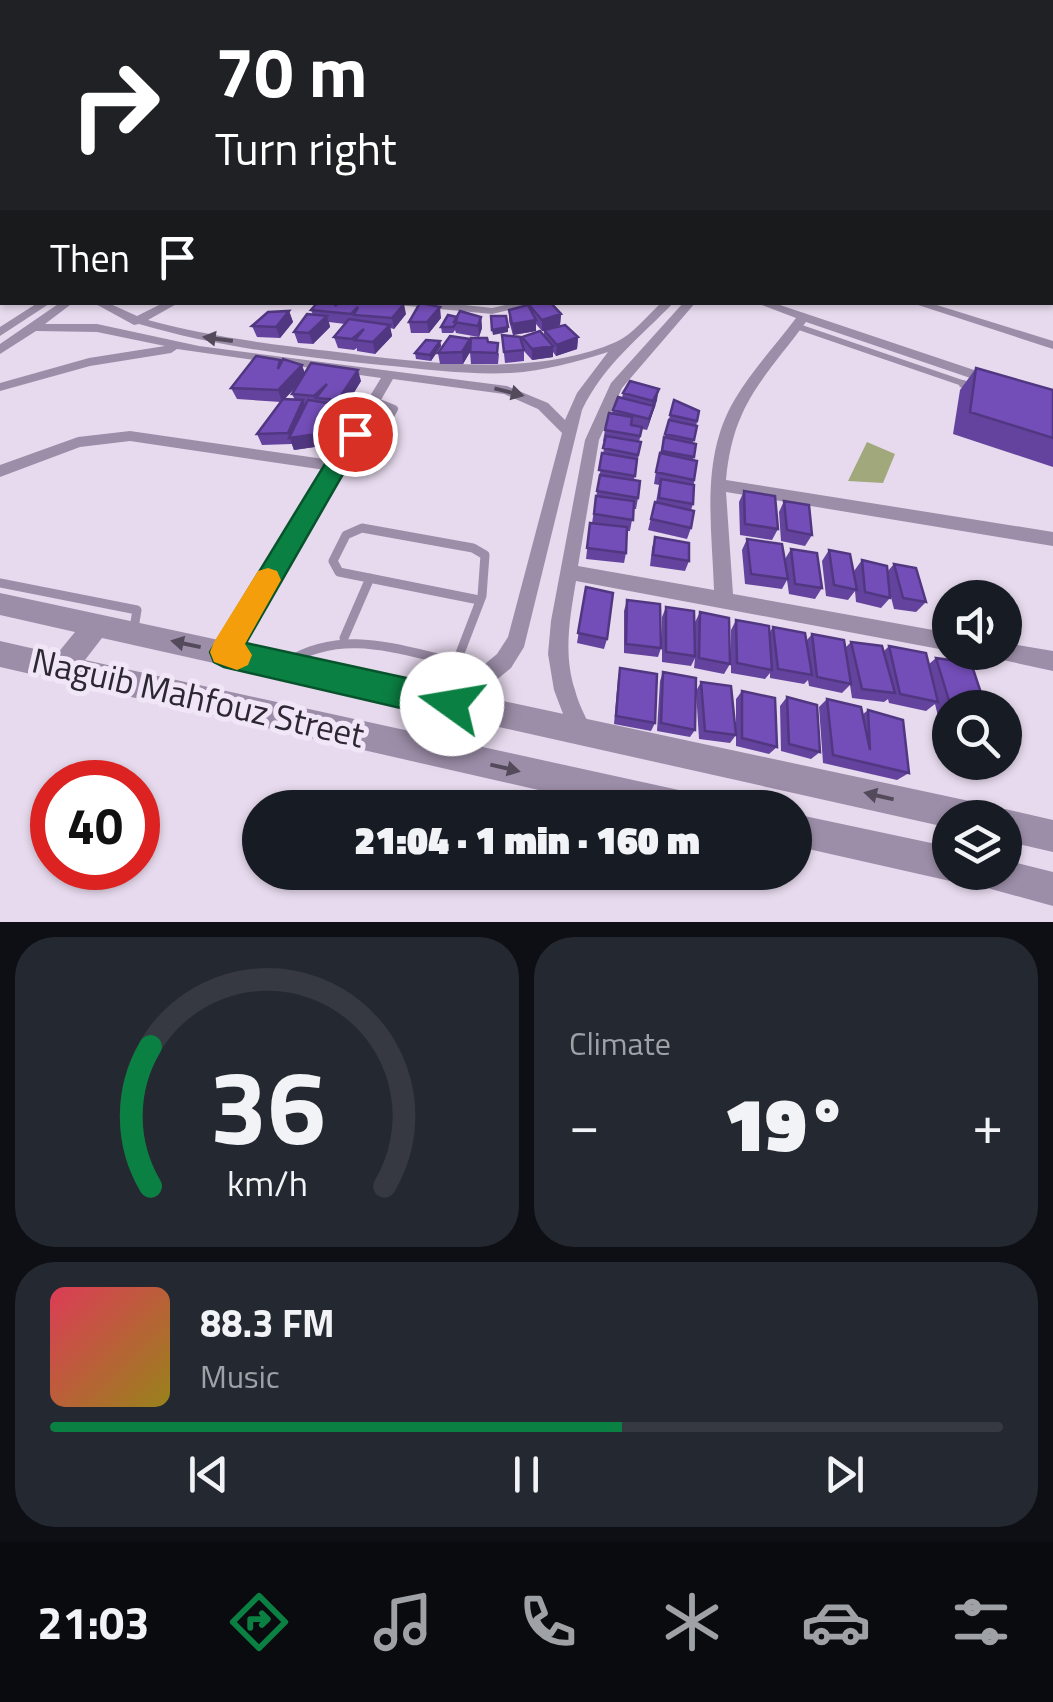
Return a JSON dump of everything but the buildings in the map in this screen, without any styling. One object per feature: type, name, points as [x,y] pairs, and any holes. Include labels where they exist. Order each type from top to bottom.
[{"type":"street","points":[[0,332],[42,305]]},
{"type":"street","points":[[0,350],[65,305]]},
{"type":"street","points":[[100,305],[106,312],[132,322],[361,364],[390,374],[456,376],[535,366],[626,343]]},
{"type":"street","points":[[115,332],[169,305]]},
{"type":"street","points":[[429,305],[492,311],[523,305]]},
{"type":"street","points":[[448,703],[495,670],[517,641],[575,410],[594,372],[666,305]]},
{"type":"street","points":[[578,726],[564,690],[558,654],[592,440],[616,386],[688,305]]},
{"type":"street","points":[[765,305],[799,322],[1008,386]]},
{"type":"street","points":[[924,305],[1053,345]]},
{"type":"street","points":[[15,306],[16,322]]},
{"type":"street","points":[[724,601],[721,456],[735,410],[799,322]]},
{"type":"street","points":[[32,327],[77,326],[181,347],[456,376],[526,396],[558,418],[570,432]]},
{"type":"street","points":[[0,388],[88,362],[181,347]]},
{"type":"street","points":[[224,652],[390,374]]},
{"type":"street","points":[[0,471],[78,442],[130,436],[336,466]]},
{"type":"street","points":[[720,484],[1053,539]]},
{"type":"street","points":[[569,572],[932,639]]},
{"type":"street","name":"Naguib Mahfouz Street","points":[[0,604],[448,703],[578,726],[932,808]]},
{"type":"street","points":[[63,668],[96,624]]},
{"type":"street","name":"Naguib Mahfouz Street","points":[[0,654],[608,790]]},
{"type":"street","points":[[1022,656],[1053,662]]},
{"type":"street","points":[[1022,828],[1053,836]]},
{"type":"street","points":[[812,834],[932,860]]},
{"type":"street","points":[[1022,881],[1053,889]]},
{"type":"lane","points":[[799,322],[984,390]]},
{"type":"lane","points":[[363,463],[394,409],[374,401]]},
{"type":"lane","points":[[448,703],[452,674],[479,600],[489,567],[479,551],[356,529],[346,535],[332,564],[339,572],[479,600]]},
{"type":"lane","points":[[344,638],[370,578]]},
{"type":"lane","points":[[0,583],[138,610],[132,632]]},
{"type":"lane","points":[[282,666],[312,647],[344,638],[442,659],[452,674]]},
{"type":"shaded area","points":[[867,442],[895,454],[883,483],[848,481]]},
{"type":"slow traffic","points":[[237,655],[224,652],[268,580]]},
{"type":"route","points":[[355,434],[224,652],[452,704]]}]
